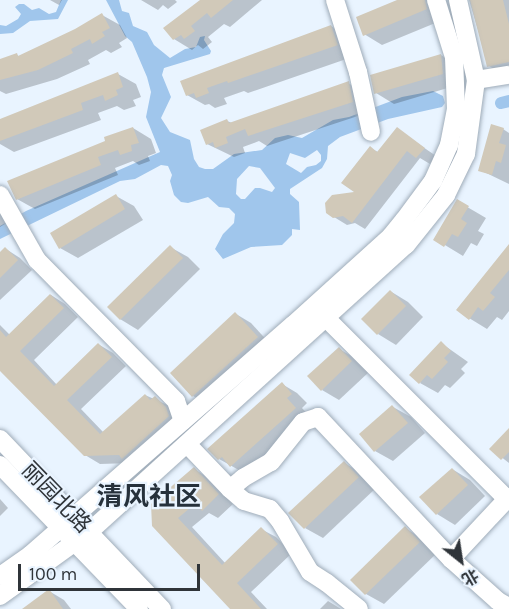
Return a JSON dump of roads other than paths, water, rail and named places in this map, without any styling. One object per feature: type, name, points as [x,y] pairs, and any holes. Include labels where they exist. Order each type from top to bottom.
[{"type":"street","points":[[335,0],[358,72],[371,132]]},
{"type":"street","points":[[0,576],[67,523],[391,236],[434,181],[448,145],[456,109],[454,57],[436,0]]},
{"type":"street","points":[[0,596],[82,538],[187,444],[406,245],[446,195],[466,154],[476,80],[458,0]]},
{"type":"street","points":[[476,80],[509,75]]},
{"type":"street","points":[[0,195],[37,260],[176,402],[183,421]]},
{"type":"street","points":[[326,318],[508,499],[452,559]]},
{"type":"street","points":[[230,489],[243,478],[271,462],[303,422],[318,417],[452,559],[509,607]]},
{"type":"street","name":"丽园北路","points":[[0,439],[67,523]]},
{"type":"street","points":[[187,444],[244,501],[270,509],[280,521],[310,572],[358,609]]},
{"type":"street","name":"丽园北路","points":[[0,465],[162,609]]},
{"type":"street","name":"丽园北路","points":[[82,538],[139,609]]},
{"type":"water","points":[[61,0],[68,0],[58,19],[30,21],[13,33],[0,34],[0,25],[6,26],[18,19],[21,14],[15,7],[19,4],[24,4],[32,10],[39,8],[49,14],[56,12]]},
{"type":"water","points":[[106,0],[119,0],[122,11],[129,13],[133,26],[147,32],[154,45],[170,58],[185,49],[196,47],[200,37],[205,36],[204,40],[211,51],[210,54],[164,68],[162,75],[171,97],[161,118],[170,132],[190,140],[194,159],[199,167],[205,169],[213,169],[234,154],[262,150],[275,138],[288,135],[302,138],[333,120],[349,117],[402,97],[433,91],[443,96],[445,103],[442,107],[388,119],[340,137],[328,146],[327,159],[322,168],[290,189],[290,194],[299,202],[300,230],[292,229],[292,235],[282,245],[251,247],[223,259],[215,249],[223,234],[234,223],[235,214],[229,208],[219,207],[208,197],[188,203],[181,202],[174,195],[170,181],[172,175],[168,166],[161,165],[135,179],[120,181],[0,239],[0,226],[26,211],[160,152],[146,117],[151,92],[147,77],[132,42],[125,36]],"holes":[[[317,150],[321,155],[321,161],[307,167],[301,173],[286,164],[290,153],[305,158]],[[249,166],[260,168],[275,188],[272,192],[255,188],[245,199],[241,199],[236,194],[237,179]]]},
{"type":"waterway","points":[[501,103],[509,101]]},
{"type":"district","name":"清风社区","points":[[149,497]]}]
